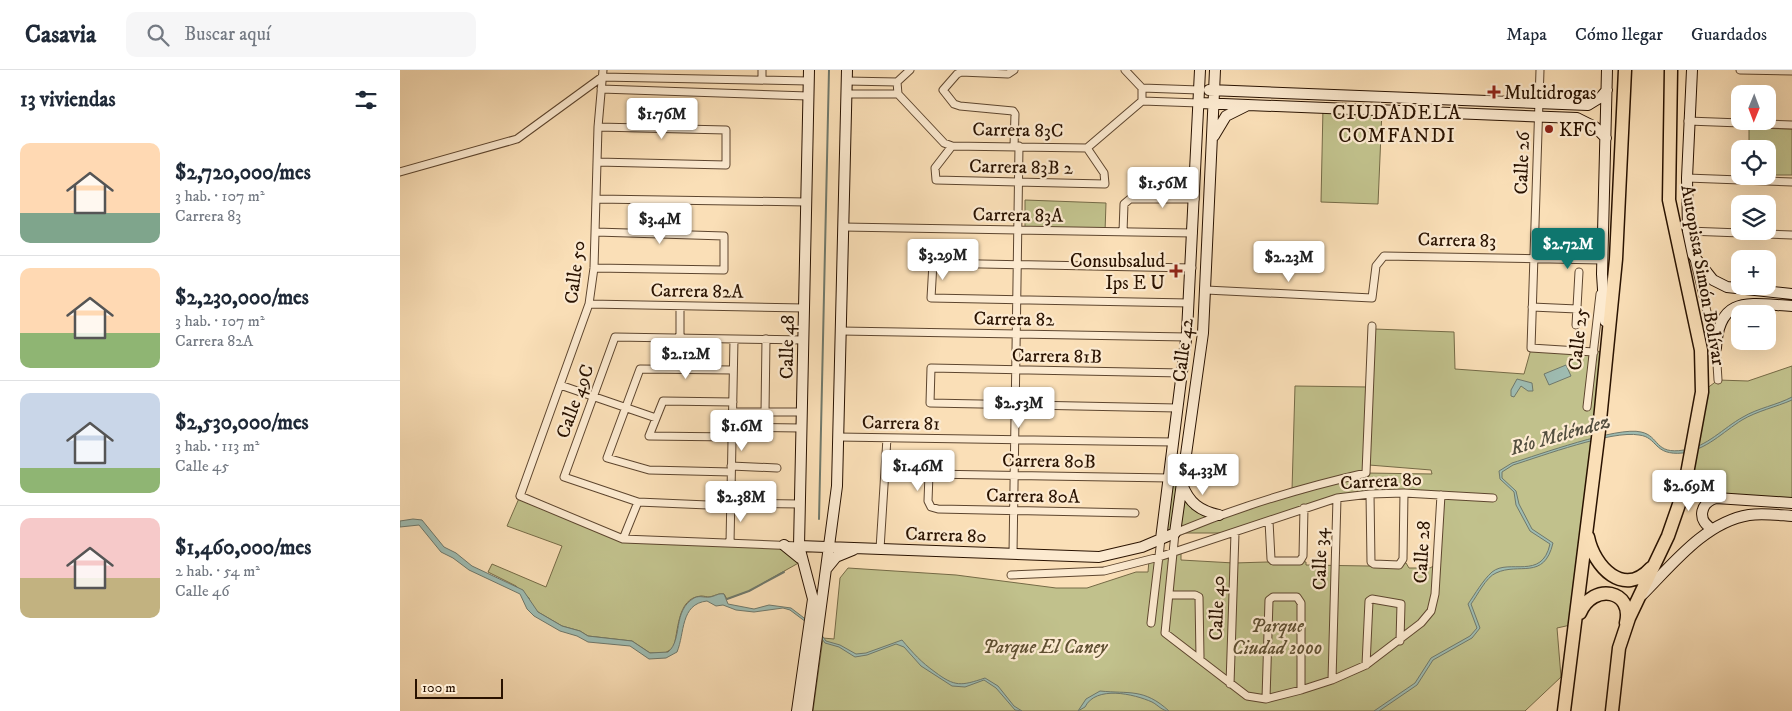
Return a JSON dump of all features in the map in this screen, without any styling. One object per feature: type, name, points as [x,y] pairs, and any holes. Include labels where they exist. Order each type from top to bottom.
[{"type":"highway","points":[[1564,711],[1604,386],[1616,259],[1625,70]]},
{"type":"highway","name":"Autopista Simón Bolívar","points":[[1612,711],[1622,640],[1638,598],[1674,522],[1689,470],[1702,392],[1701,350],[1669,200],[1671,70]]},
{"type":"highway","points":[[1587,530],[1594,558],[1604,571],[1616,577],[1627,579],[1640,576],[1650,570],[1658,558]]},
{"type":"highway","points":[[1575,624],[1586,600],[1599,593],[1611,594],[1621,600],[1627,611],[1622,640]]},
{"type":"street","points":[[762,70],[762,80]]},
{"type":"street","name":"Calle 48","points":[[807,711],[818,600],[798,546],[809,70]]},
{"type":"street","points":[[846,94],[898,94],[898,82],[910,70]]},
{"type":"street","points":[[1125,70],[1142,88],[1142,101],[1578,118],[1595,126],[1606,138]]},
{"type":"street","name":"Calle 42","points":[[1151,623],[1187,337],[1192,268],[1200,70]]},
{"type":"street","points":[[1216,70],[1225,84],[1242,91]]},
{"type":"street","name":"Calle 42","points":[[1200,657],[1165,633],[1175,533],[1202,342],[1216,70]]},
{"type":"street","name":"Calle 26","points":[[1540,70],[1531,348],[1594,352]]},
{"type":"street","name":"Calle 25","points":[[1604,386],[1605,308],[1602,260],[1607,70]]},
{"type":"street","points":[[1692,70],[1688,121],[1688,230],[1716,348]]},
{"type":"street","points":[[1740,70],[1792,72]]},
{"type":"street","points":[[1012,554],[1019,182],[1015,114],[1013,111],[954,104],[943,90],[961,72],[1013,72]]},
{"type":"street","points":[[400,172],[517,139],[603,73],[808,81]]},
{"type":"street","name":"Calle 50","points":[[520,496],[589,304],[594,268],[598,127],[603,73]]},
{"type":"street","points":[[847,75],[898,82]]},
{"type":"street","name":"Calle 48","points":[[797,711],[818,600],[826,569],[837,486],[847,75]]},
{"type":"street","points":[[1142,88],[1588,105],[1601,97],[1607,90]]},
{"type":"street","points":[[601,89],[808,96]]},
{"type":"street","name":"Carrera 83C","points":[[898,94],[944,143],[952,146],[1087,148],[1142,101]]},
{"type":"street","points":[[1362,96],[1367,103],[1362,109]]},
{"type":"street","points":[[1392,110],[1388,103],[1393,98]]},
{"type":"street","points":[[1212,144],[1214,134],[1226,116],[1245,106],[1256,105]]},
{"type":"street","points":[[1688,121],[1792,125]]},
{"type":"street","points":[[597,162],[726,166],[726,130],[598,127]]},
{"type":"street","name":"Carrera 83B 2","points":[[952,146],[936,168],[936,180],[1105,184],[1104,173],[1087,148]]},
{"type":"street","points":[[1687,178],[1792,182]]},
{"type":"street","points":[[1123,232],[1123,208],[1126,200],[1134,198],[1195,199]]},
{"type":"street","points":[[596,199],[806,202]]},
{"type":"street","name":"Carrera 83A","points":[[843,227],[1193,233]]},
{"type":"street","points":[[1688,230],[1792,235]]},
{"type":"street","points":[[594,268],[724,270],[724,236],[596,232]]},
{"type":"street","points":[[1693,255],[1713,280],[1731,288]]},
{"type":"street","name":"Carrera 83","points":[[1206,290],[1372,298],[1376,266],[1384,256],[1602,260]]},
{"type":"street","points":[[1189,303],[931,298],[933,263],[1192,268]]},
{"type":"street","points":[[1576,326],[1579,272]]},
{"type":"street","name":"Calle 25","points":[[1588,407],[1602,274]]},
{"type":"street","points":[[1776,293],[1792,294]]},
{"type":"street","points":[[1740,295],[1739,298],[1746,303]]},
{"type":"street","points":[[1718,380],[1716,348],[1718,331],[1724,315],[1738,305],[1746,303],[1792,306]]},
{"type":"street","name":"Carrera 82A","points":[[589,304],[804,308]]},
{"type":"street","points":[[680,306],[680,338],[803,340]]},
{"type":"street","points":[[1532,307],[1578,308]]},
{"type":"street","name":"Carrera 80","points":[[520,496],[623,539],[1099,557],[1121,553],[1219,515],[1293,490],[1366,473],[1372,326]]},
{"type":"street","name":"Carrera 82","points":[[841,331],[1187,337]]},
{"type":"street","name":"Calle 49C","points":[[638,502],[564,477],[615,338],[680,338]]},
{"type":"street","points":[[730,543],[734,339]]},
{"type":"street","points":[[765,412],[766,339]]},
{"type":"street","name":"Carrera 81B","points":[[1015,405],[930,403],[931,368],[1182,373]]},
{"type":"street","points":[[733,370],[640,369],[607,458],[649,470],[777,468]]},
{"type":"street","points":[[560,385],[656,418]]},
{"type":"street","points":[[732,402],[663,401],[649,436],[732,437]]},
{"type":"street","points":[[1015,405],[1177,408]]},
{"type":"street","points":[[732,412],[802,412]]},
{"type":"street","points":[[732,427],[802,428]]},
{"type":"street","name":"Carrera 81","points":[[838,437],[1173,442]]},
{"type":"street","points":[[880,549],[887,438]]},
{"type":"street","points":[[1689,470],[1701,488],[1716,498],[1792,503]]},
{"type":"street","name":"Carrera 80B","points":[[931,507],[928,501],[929,474],[1169,478]]},
{"type":"street","points":[[1182,483],[1186,495],[1195,506],[1206,512],[1219,515]]},
{"type":"street","points":[[1370,494],[1371,562],[1382,565],[1398,565],[1402,563],[1404,493]]},
{"type":"street","name":"Carrera 80","points":[[1011,575],[1083,574],[1104,571],[1159,557],[1337,498],[1370,494],[1404,493],[1494,498]]},
{"type":"street","name":"Calle 28","points":[[1400,641],[1421,624],[1431,611],[1435,594],[1441,495]]},
{"type":"street","name":"Calle 34","points":[[1332,680],[1337,498]]},
{"type":"street","points":[[1713,529],[1704,523],[1702,512],[1706,503],[1716,498]]},
{"type":"street","points":[[623,539],[638,502],[731,505],[800,504]]},
{"type":"street","name":"Carrera 80A","points":[[931,507],[1013,511],[1134,513]]},
{"type":"street","points":[[1269,521],[1271,559],[1273,561],[1300,561],[1302,559],[1304,508]]},
{"type":"street","points":[[1638,598],[1676,560],[1713,529],[1727,521],[1748,515],[1792,516]]},
{"type":"street","name":"Calle 40","points":[[1230,684],[1235,532]]},
{"type":"street","points":[[784,545],[797,554],[802,561]]},
{"type":"street","points":[[826,569],[836,557],[855,549]]},
{"type":"street","points":[[1169,595],[1195,595],[1198,597],[1200,657],[1230,684],[1247,696],[1266,699],[1332,680],[1366,665],[1400,641],[1401,604],[1372,599],[1369,601],[1366,665]]},
{"type":"street","points":[[1266,699],[1270,598],[1297,597],[1300,600],[1301,690]]},
{"type":"green space","points":[[1323,107],[1382,110],[1378,204],[1321,202]]},
{"type":"green space","points":[[1792,129],[1792,175],[1776,175],[1776,140],[1749,140],[1749,130]]},
{"type":"green space","points":[[1025,200],[1106,203],[1105,232],[1025,230]]},
{"type":"green space","points":[[1374,329],[1454,332],[1455,369],[1524,374],[1531,349],[1589,352],[1589,362],[1590,351],[1604,352],[1575,624],[1557,628],[1561,677],[1525,711],[813,711],[823,638],[834,639],[840,578],[848,568],[956,575],[1056,588],[1087,588],[1136,572],[1148,572],[1149,560],[1181,549],[1181,560],[1234,563],[1300,561],[1306,562],[1306,565],[1369,566],[1406,563],[1409,568],[1430,568],[1437,564],[1441,495],[1337,498],[1235,533],[1175,533],[1161,539],[1170,467],[1183,469],[1186,495],[1219,515],[1292,490],[1295,386],[1369,387],[1366,473],[1432,474],[1431,470],[1369,465]]},
{"type":"green space","points":[[1792,366],[1792,503],[1716,498],[1701,487],[1689,465],[1702,392],[1718,380],[1748,381]]},
{"type":"green space","points":[[520,496],[623,539],[784,545],[802,561],[749,591],[727,599],[724,594],[693,598],[683,609],[673,648],[665,653],[650,653],[632,641],[588,636],[580,631],[562,626],[538,612],[531,605],[529,598],[516,586],[488,572],[492,564],[546,587],[562,546],[507,526]]},
{"type":"water","points":[[1566,365],[1571,376],[1549,385],[1544,374]]},
{"type":"water","points":[[1517,379],[1532,383],[1533,391],[1528,391],[1521,386],[1514,397],[1511,396],[1511,390]]},
{"type":"water","points":[[1792,397],[1792,400],[1742,420],[1714,440],[1691,451],[1683,453],[1666,452],[1645,436],[1627,434],[1577,445],[1513,465],[1502,472],[1502,478],[1516,491],[1519,504],[1532,529],[1553,543],[1549,555],[1544,562],[1537,566],[1505,570],[1492,575],[1485,582],[1471,604],[1480,628],[1472,638],[1433,660],[1417,685],[1379,711],[1374,711],[1415,683],[1431,658],[1470,636],[1477,628],[1468,604],[1492,572],[1499,568],[1533,565],[1540,562],[1546,555],[1550,544],[1530,531],[1516,505],[1514,492],[1500,479],[1499,471],[1512,463],[1558,448],[1597,437],[1630,431],[1647,434],[1662,448],[1667,450],[1674,451],[1692,448],[1708,441],[1749,414]]},
{"type":"water","points":[[422,520],[444,547],[456,553],[472,566],[523,590],[538,612],[562,626],[580,631],[588,636],[632,641],[650,653],[668,652],[673,647],[680,618],[687,604],[696,597],[724,594],[728,604],[754,609],[769,605],[791,608],[816,627],[826,641],[840,645],[856,654],[866,653],[902,640],[921,661],[942,677],[958,684],[970,683],[985,678],[998,686],[1014,706],[1022,711],[1015,710],[996,688],[984,680],[965,687],[952,686],[921,666],[904,647],[896,644],[867,655],[855,657],[839,647],[825,643],[814,628],[790,610],[783,608],[754,612],[736,610],[723,605],[716,606],[707,601],[698,603],[688,613],[685,620],[677,652],[666,658],[649,659],[630,646],[588,642],[577,636],[560,631],[534,616],[527,609],[520,594],[469,570],[441,552],[419,525],[400,527],[400,521]]},
{"type":"water","points":[[1100,691],[1144,695],[1169,711],[1144,699],[1116,693],[1098,696],[1090,700],[1085,707],[1078,711],[1086,699]]},
{"type":"waterway","points":[[819,519],[829,70]]},
{"type":"waterway","points":[[727,599],[749,591],[784,572]]},
{"type":"place","name":"Multidrogas","points":[[1494,92]]},
{"type":"place","name":"KFC","points":[[1549,129]]},
{"type":"place","name":"Consubsalud Ips E U","points":[[1176,271]]},
{"type":"district","name":"CIUDADELA COMFANDI","points":[[1397,124]]},
{"type":"water label","name":"Río Meléndez","points":[[1560,434]]},
{"type":"park label","name":"Parque Ciudad 2000","points":[[1277,636]]},
{"type":"park label","name":"Parque El Caney","points":[[1045,646]]}]
